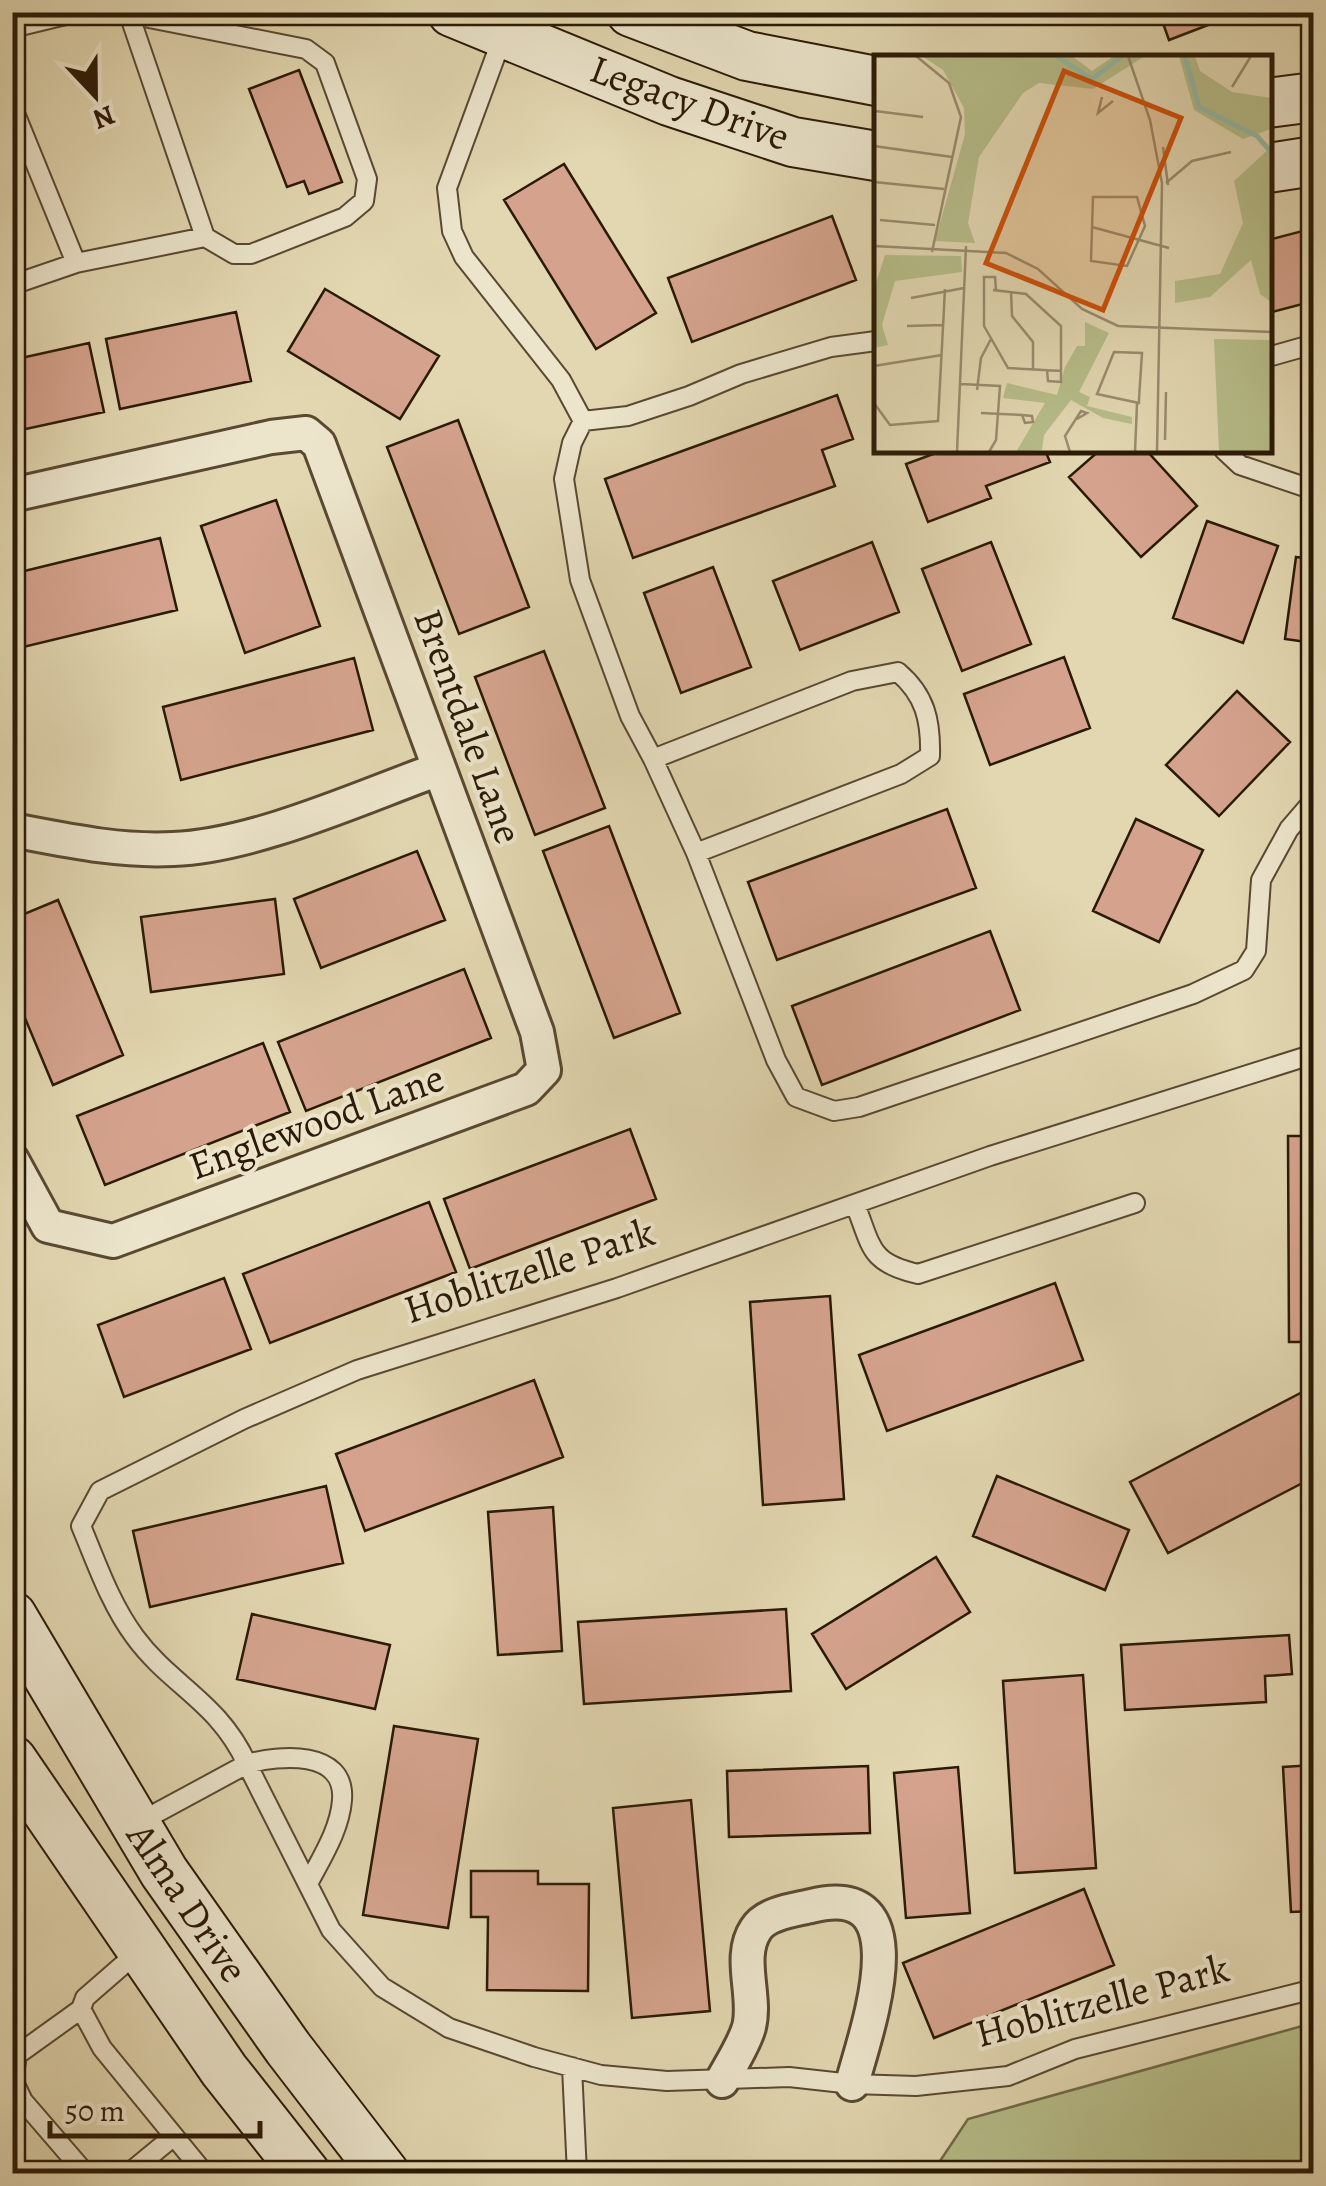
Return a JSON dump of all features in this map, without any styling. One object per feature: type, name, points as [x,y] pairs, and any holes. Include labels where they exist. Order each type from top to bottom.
[{"type":"main road","name":"Legacy Drive","points":[[452,12],[510,22],[669,101],[793,142],[874,156]]},
{"type":"main road","name":"Legacy Drive","points":[[630,12],[747,56],[874,81]]},
{"type":"main road","points":[[1271,103],[1314,97]]},
{"type":"main road","points":[[1271,168],[1314,162]]},
{"type":"main road","name":"Alma Drive","points":[[12,1616],[164,1872],[288,2048],[385,2174]]},
{"type":"main road","name":"Alma Drive","points":[[12,1760],[224,2070],[306,2174]]},
{"type":"main road","points":[[82,1862],[134,1825]]},
{"type":"street","name":"Brentdale Lane","points":[[12,495],[271,437],[306,433],[319,444],[537,1032],[542,1056]]},
{"type":"street","points":[[12,830],[92,844],[174,850],[253,835],[439,769]]},
{"type":"street","name":"Englewood Lane","points":[[12,1160],[48,1226],[113,1241],[526,1089],[544,1070],[542,1056]]},
{"type":"street","points":[[722,2082],[750,2026],[748,1954],[756,1928],[770,1917],[828,1902],[862,1907],[876,1932],[877,1991],[852,2084]]},
{"type":"lane","points":[[12,28],[78,12]]},
{"type":"lane","points":[[127,13],[306,49],[325,64],[366,179],[364,201],[345,217],[251,254],[234,254],[206,237],[127,13]]},
{"type":"lane","points":[[510,22],[447,188],[452,231],[474,272],[561,380],[583,421]]},
{"type":"lane","points":[[12,106],[76,262]]},
{"type":"lane","points":[[12,285],[76,262],[206,237]]},
{"type":"lane","points":[[583,421],[628,416],[741,374],[830,347],[874,341]]},
{"type":"lane","points":[[1271,356],[1314,344]]},
{"type":"lane","points":[[583,421],[572,443],[564,479],[580,580],[630,716],[696,853],[739,968],[796,1097],[834,1111],[859,1107],[1193,994],[1244,970],[1256,950],[1261,880],[1289,828],[1314,800]]},
{"type":"lane","points":[[1226,452],[1240,465],[1314,490]]},
{"type":"lane","points":[[653,759],[852,682],[898,672],[916,688],[931,729],[930,756],[901,774],[696,853]]},
{"type":"lane","name":"Hoblitzelle Park","points":[[1314,1054],[990,1156],[598,1294],[357,1370],[244,1419],[100,1491],[82,1526],[112,1600],[137,1640],[225,1724],[332,1930],[382,1987],[449,2028],[601,2075],[722,2082],[789,2077],[916,2086],[1008,2076],[1075,2049],[1314,1989]]},
{"type":"lane","points":[[855,1204],[876,1256],[892,1269],[918,1274],[1136,1203]]},
{"type":"lane","points":[[134,1825],[247,1764],[291,1756],[313,1760],[328,1767],[340,1782],[342,1797],[339,1814],[309,1882]]},
{"type":"lane","points":[[86,2174],[23,2100],[13,2080],[16,2055],[81,2009],[85,1998],[141,1949]]},
{"type":"lane","points":[[81,2009],[102,2048],[205,2174]]},
{"type":"lane","points":[[572,2068],[577,2174]]},
{"type":"lane","points":[[128,2174],[174,2136]]},
{"type":"green space","points":[[1313,2023],[1313,2173],[932,2173],[968,2119]]},
{"type":"building","points":[[1159,12],[1227,12],[1229,17],[1169,40]]},
{"type":"building","points":[[299,70],[342,182],[309,194],[304,181],[287,187],[249,89]]},
{"type":"building","points":[[564,164],[656,313],[596,349],[504,200]]},
{"type":"building","points":[[832,216],[856,280],[692,342],[668,278]]},
{"type":"building","points":[[1314,228],[1314,301],[1271,312],[1271,239]]},
{"type":"building","points":[[325,289],[439,356],[400,419],[288,351]]},
{"type":"building","points":[[236,312],[251,381],[120,409],[106,339]]},
{"type":"building","points":[[89,343],[104,412],[12,432],[12,360]]},
{"type":"building","points":[[837,395],[853,439],[822,450],[835,486],[633,558],[605,479]]},
{"type":"building","points":[[458,420],[529,607],[459,634],[387,447]]},
{"type":"building","points":[[939,452],[1046,452],[1050,462],[986,486],[991,498],[928,522],[906,464]]},
{"type":"building","points":[[1098,452],[1148,452],[1197,506],[1141,557],[1069,477]]},
{"type":"building","points":[[276,500],[320,626],[245,653],[201,526]]},
{"type":"building","points":[[1207,521],[1278,546],[1243,643],[1173,618]]},
{"type":"building","points":[[160,538],[177,610],[15,649],[12,574]]},
{"type":"building","points":[[872,542],[899,612],[800,650],[773,581]]},
{"type":"building","points":[[991,542],[1031,644],[962,671],[922,569]]},
{"type":"building","points":[[1296,557],[1314,559],[1314,643],[1285,639]]},
{"type":"building","points":[[713,567],[751,667],[681,693],[644,593]]},
{"type":"building","points":[[544,651],[605,808],[535,835],[475,677]]},
{"type":"building","points":[[1064,657],[1090,728],[990,765],[964,694]]},
{"type":"building","points":[[354,658],[373,730],[181,780],[163,707]]},
{"type":"building","points":[[1237,691],[1290,742],[1219,816],[1166,765]]},
{"type":"building","points":[[947,809],[976,888],[777,960],[748,882]]},
{"type":"building","points":[[1136,819],[1203,850],[1159,942],[1093,911]]},
{"type":"building","points":[[609,826],[680,1013],[614,1038],[543,851]]},
{"type":"building","points":[[417,851],[445,920],[321,968],[294,899]]},
{"type":"building","points":[[275,899],[284,974],[151,992],[141,917]]},
{"type":"building","points":[[58,900],[123,1055],[53,1085],[12,987],[12,919]]},
{"type":"building","points":[[990,931],[1020,1010],[822,1085],[792,1006]]},
{"type":"building","points":[[464,969],[491,1038],[306,1111],[278,1042]]},
{"type":"building","points":[[263,1043],[290,1112],[105,1185],[77,1116]]},
{"type":"building","points":[[630,1129],[656,1199],[470,1269],[444,1199]]},
{"type":"building","points":[[1288,1136],[1314,1136],[1314,1342],[1289,1342]]},
{"type":"building","points":[[429,1202],[456,1272],[270,1343],[243,1274]]},
{"type":"building","points":[[224,1278],[251,1349],[124,1397],[98,1325]]},
{"type":"building","points":[[1055,1283],[1083,1360],[887,1431],[859,1355]]},
{"type":"building","points":[[830,1296],[844,1499],[763,1505],[750,1302]]},
{"type":"building","points":[[534,1380],[563,1457],[365,1531],[336,1454]]},
{"type":"building","points":[[1314,1386],[1314,1477],[1168,1553],[1130,1482]]},
{"type":"building","points":[[997,1476],[1129,1530],[1105,1590],[973,1536]]},
{"type":"building","points":[[326,1486],[343,1563],[150,1607],[133,1531]]},
{"type":"building","points":[[553,1507],[562,1651],[498,1655],[488,1512]]},
{"type":"building","points":[[936,1557],[970,1612],[846,1689],[812,1634]]},
{"type":"building","points":[[786,1609],[791,1691],[584,1704],[578,1622]]},
{"type":"building","points":[[252,1614],[390,1645],[375,1709],[237,1679]]},
{"type":"building","points":[[1289,1635],[1292,1674],[1265,1676],[1266,1702],[1125,1710],[1121,1645]]},
{"type":"building","points":[[1083,1675],[1096,1868],[1015,1873],[1003,1681]]},
{"type":"building","points":[[394,1726],[478,1739],[448,1928],[363,1915]]},
{"type":"building","points":[[1314,1765],[1314,1911],[1291,1912],[1283,1767]]},
{"type":"building","points":[[868,1766],[870,1833],[729,1837],[727,1771]]},
{"type":"building","points":[[958,1767],[970,1913],[906,1918],[894,1773]]},
{"type":"building","points":[[691,1800],[710,2011],[632,2018],[613,1808]]},
{"type":"building","points":[[471,1871],[538,1871],[538,1884],[589,1884],[588,1991],[487,1990],[488,1917],[471,1917]]},
{"type":"building","points":[[1084,1889],[1114,1965],[934,2038],[903,1963]]}]
